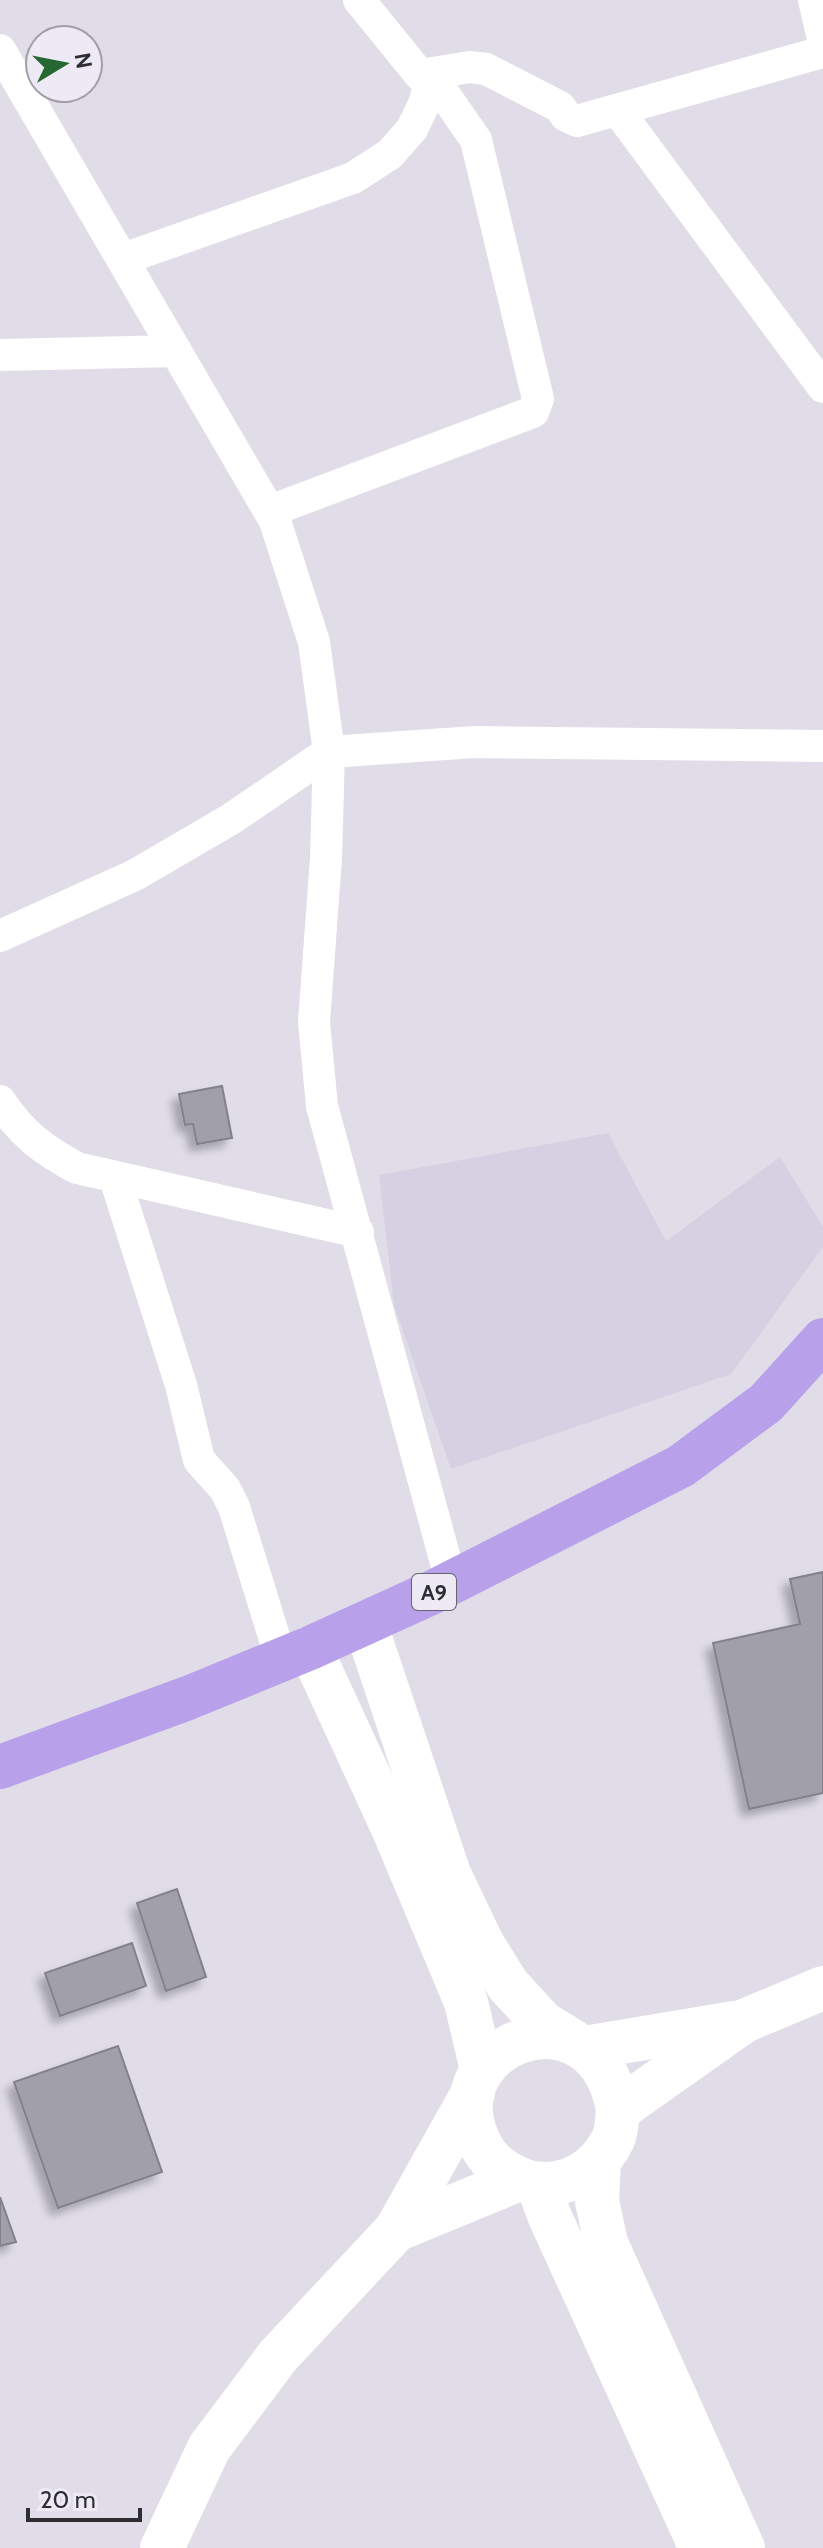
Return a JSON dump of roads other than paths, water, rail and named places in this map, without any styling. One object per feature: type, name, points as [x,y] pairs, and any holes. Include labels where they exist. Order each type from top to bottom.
[{"type":"highway","name":"A9","points":[[0,1767],[296,1654],[365,1623],[681,1466],[766,1403],[823,1340]]},
{"type":"main road","points":[[365,1623],[449,1874],[482,1943],[508,1985],[543,2023],[580,2045],[603,2064],[614,2086],[618,2110],[614,2138],[599,2161],[581,2176],[561,2183],[528,2182],[396,2230]]},
{"type":"main road","points":[[296,1654],[393,1828],[466,2002],[477,2082],[471,2119],[479,2144],[494,2165],[528,2182],[549,2215],[701,2548]]},
{"type":"main road","points":[[618,2110],[744,2021],[823,1988]]},
{"type":"main road","points":[[162,2548],[209,2448],[278,2356],[396,2230],[477,2082],[500,2051],[523,2039],[549,2036],[580,2045],[744,2021]]},
{"type":"main road","points":[[599,2161],[597,2201],[606,2243],[743,2548]]},
{"type":"street","points":[[359,0],[414,70],[431,75],[460,68],[486,69],[560,107],[566,116],[577,121],[619,112],[823,52]]},
{"type":"street","points":[[814,0],[823,39]]},
{"type":"street","points":[[0,50],[270,511],[314,642],[329,752],[326,858],[314,1022],[322,1106],[451,1581]]},
{"type":"street","points":[[123,259],[353,178],[390,154],[412,129],[425,102],[431,75]]},
{"type":"street","points":[[270,511],[533,412],[538,399],[476,140],[431,75]]},
{"type":"street","points":[[619,112],[823,387]]},
{"type":"street","points":[[0,355],[176,351]]},
{"type":"street","points":[[0,936],[135,875],[231,819],[329,752],[490,742],[823,746]]},
{"type":"street","points":[[0,1101],[19,1130],[45,1151],[77,1168],[358,1232]]},
{"type":"street","points":[[115,1178],[181,1385],[199,1460],[225,1489],[296,1654]]}]
